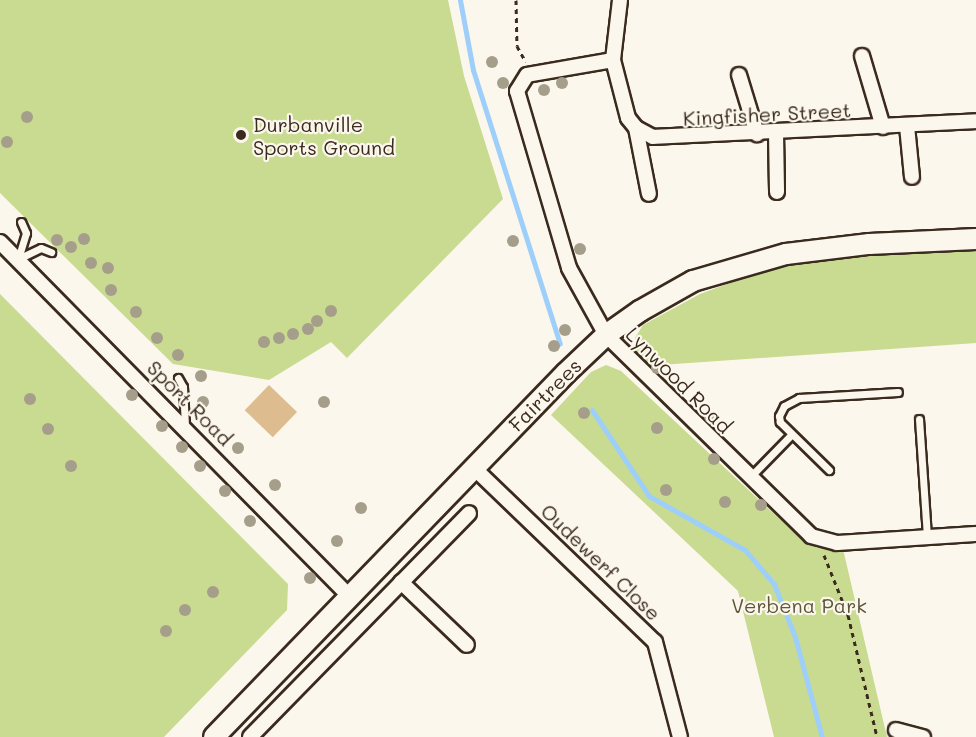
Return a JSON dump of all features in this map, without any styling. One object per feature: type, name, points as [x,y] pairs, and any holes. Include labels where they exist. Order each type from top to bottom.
[{"type":"main road","name":"Fairtrees","points":[[214,737],[606,335],[686,285],[745,264],[823,248],[976,239]]},
{"type":"street","points":[[620,0],[613,60],[628,118],[636,129],[649,194]]},
{"type":"street","points":[[861,56],[883,127]]},
{"type":"street","points":[[533,73],[613,60]]},
{"type":"street","name":"Lynwood Road","points":[[533,73],[521,78],[517,87],[526,130],[568,268],[606,335],[802,529],[820,541],[976,534]]},
{"type":"street","points":[[739,75],[757,134]]},
{"type":"street","name":"Kingfisher Street","points":[[636,129],[664,139],[976,121]]},
{"type":"street","points":[[907,126],[912,177]]},
{"type":"street","points":[[776,133],[777,192]]},
{"type":"street","name":"Sport Road","points":[[0,242],[186,426],[349,596]]},
{"type":"street","name":"Oudewerf Close","points":[[474,468],[655,642],[680,737]]},
{"type":"street","points":[[250,737],[469,513]]},
{"type":"street","points":[[401,582],[467,645]]},
{"type":"street","points":[[896,730],[923,737]]},
{"type":"lane","points":[[18,259],[26,233],[21,222]]},
{"type":"lane","points":[[18,259],[41,248],[51,252]]},
{"type":"lane","points":[[178,378],[183,390],[186,426]]},
{"type":"lane","points":[[829,470],[791,435],[779,416],[790,401],[898,392]]},
{"type":"lane","points":[[919,419],[927,537]]},
{"type":"lane","points":[[750,477],[791,435]]},
{"type":"path","points":[[516,0],[517,46],[533,73]]},
{"type":"path","points":[[823,552],[848,615],[877,737]]},
{"type":"green space","name":"Durbanville Sports Ground","points":[[0,0],[448,0],[464,76],[503,199],[347,358],[331,342],[269,380],[173,364],[0,193]]},
{"type":"green space","points":[[976,250],[976,343],[646,366],[636,353],[635,338],[643,325],[700,294],[760,272],[821,259]]},
{"type":"green space","points":[[0,294],[288,584],[287,610],[164,737],[0,737]]},
{"type":"green space","name":"Verbena Park","points":[[606,365],[621,371],[801,539],[817,548],[843,549],[887,737],[774,737],[738,591],[551,415],[591,372]]},
{"type":"building","points":[[269,385],[297,412],[273,437],[245,410]]},
{"type":"waterway","points":[[460,0],[473,70],[560,344]]},
{"type":"waterway","points":[[592,410],[649,496],[745,550],[774,584],[795,637],[822,737]]},
{"type":"place","name":"Durbanville Sports Ground","points":[[241,135]]}]
